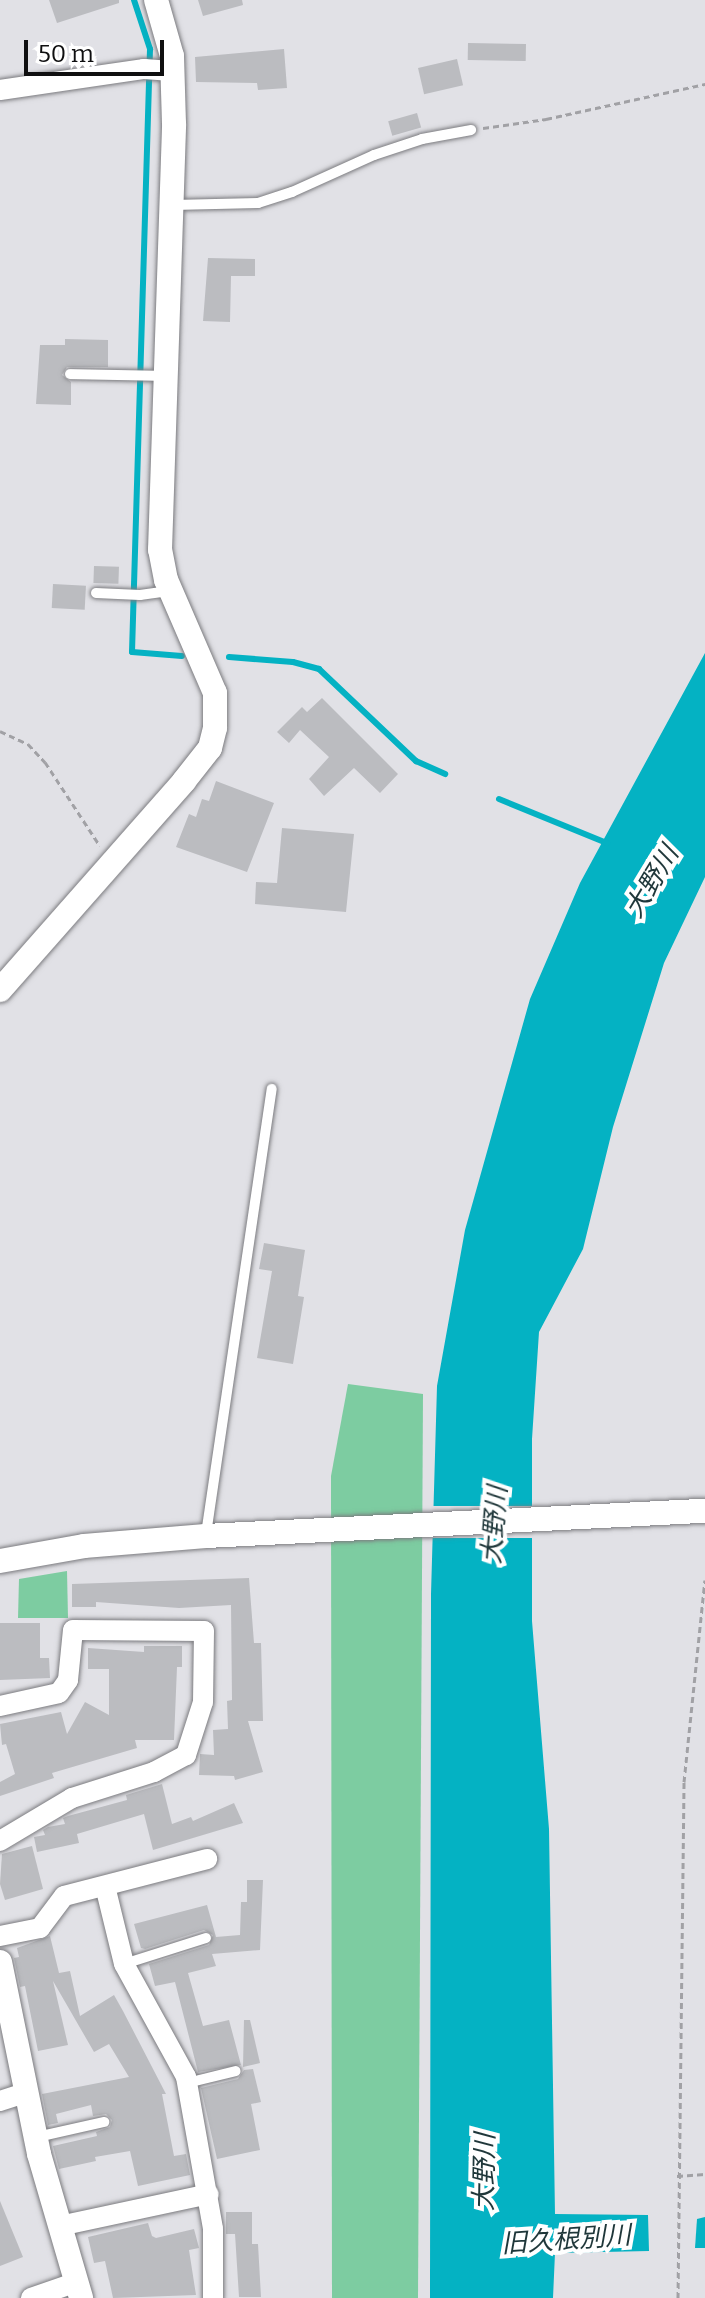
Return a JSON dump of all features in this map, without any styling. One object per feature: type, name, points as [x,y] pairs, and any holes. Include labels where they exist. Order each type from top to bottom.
[{"type":"street","points":[[0,90],[157,70],[172,56],[156,0]]},
{"type":"street","points":[[0,990],[113,866],[210,748],[215,728],[215,693],[210,676],[171,591],[160,550],[156,376],[171,205],[157,70]]},
{"type":"street","points":[[0,1561],[84,1546],[206,1536],[697,1511]]},
{"type":"street","points":[[0,1706],[59,1693],[68,1680],[73,1630],[204,1631],[203,1702],[186,1755],[154,1772],[72,1798],[0,1841]]},
{"type":"street","points":[[0,1936],[40,1928],[64,1896],[207,1859]]},
{"type":"street","points":[[105,1886],[124,1964],[187,2083],[209,2194],[213,2229],[213,2298]]},
{"type":"street","points":[[0,1962],[35,2137],[79,2290],[31,2298]]},
{"type":"street","points":[[0,2101],[25,2093]]},
{"type":"street","points":[[60,2226],[209,2194]]},
{"type":"lane","points":[[171,205],[258,203],[292,192],[374,155],[422,139],[471,130]]},
{"type":"lane","points":[[70,374],[156,376]]},
{"type":"lane","points":[[96,593],[140,595],[171,591]]},
{"type":"lane","points":[[206,1536],[272,1089]]},
{"type":"lane","points":[[124,1964],[206,1938]]},
{"type":"lane","points":[[187,2083],[236,2071]]},
{"type":"lane","points":[[35,2137],[104,2122]]},
{"type":"path","points":[[471,130],[546,119],[705,84]]},
{"type":"path","points":[[0,731],[28,744],[45,762],[113,866]]},
{"type":"path","points":[[678,2298],[677,2176],[684,1782],[705,1580]]},
{"type":"path","points":[[677,2176],[705,2174]]},
{"type":"green space","points":[[348,1384],[423,1394],[418,2298],[332,2298],[331,1476]]},
{"type":"green space","points":[[67,1571],[68,1618],[18,1618],[19,1579]]},
{"type":"water","points":[[705,653],[705,877],[664,963],[613,1127],[583,1249],[539,1332],[532,1439],[532,1621],[549,1829],[555,2214],[648,2215],[649,2251],[555,2253],[553,2298],[430,2298],[431,1594],[437,1386],[465,1230],[530,999],[580,883]]},
{"type":"water","points":[[705,2217],[705,2248],[695,2248],[697,2219]]},
{"type":"pier","points":[[429,1506],[536,1506],[536,1538],[429,1538]]},
{"type":"building","points":[[49,0],[119,0],[119,3],[57,23]]},
{"type":"building","points":[[198,0],[242,0],[243,5],[203,16]]},
{"type":"building","points":[[468,43],[526,44],[526,61],[468,60]]},
{"type":"building","points":[[284,49],[287,88],[258,90],[257,83],[196,82],[195,57]]},
{"type":"building","points":[[457,59],[463,85],[424,94],[418,68]]},
{"type":"building","points":[[417,113],[421,127],[392,136],[388,121]]},
{"type":"building","points":[[208,258],[255,259],[255,276],[231,276],[230,322],[203,321]]},
{"type":"building","points":[[65,339],[108,340],[108,367],[67,367],[62,375],[71,382],[71,405],[36,404],[40,345],[65,345]]},
{"type":"building","points":[[94,566],[119,567],[118,584],[93,583]]},
{"type":"building","points":[[53,584],[86,586],[85,610],[52,608]]},
{"type":"building","points":[[322,698],[398,774],[380,793],[354,768],[324,796],[309,779],[329,757],[300,730],[289,743],[277,732],[302,707],[307,712]]},
{"type":"building","points":[[216,781],[274,803],[247,872],[176,847],[189,814],[196,817],[202,799],[209,801]]},
{"type":"building","points":[[282,828],[354,834],[346,912],[255,904],[256,882],[277,883]]},
{"type":"building","points":[[264,1243],[305,1250],[298,1296],[304,1297],[293,1364],[257,1358],[272,1271],[259,1269]]},
{"type":"building","points":[[249,1578],[254,1643],[261,1643],[263,1721],[248,1721],[263,1772],[235,1780],[234,1776],[199,1775],[200,1754],[214,1755],[213,1730],[228,1729],[227,1701],[232,1700],[231,1605],[179,1608],[96,1602],[96,1607],[72,1607],[72,1584]]},
{"type":"building","points":[[0,1623],[40,1623],[40,1658],[49,1658],[50,1678],[0,1680]]},
{"type":"building","points":[[144,1646],[182,1646],[182,1667],[177,1667],[174,1740],[135,1740],[137,1748],[52,1773],[54,1778],[0,1796],[0,1782],[15,1774],[6,1744],[2,1745],[0,1724],[61,1712],[67,1734],[85,1702],[109,1715],[109,1669],[88,1669],[88,1648],[144,1652]]},
{"type":"building","points":[[162,1784],[172,1824],[191,1817],[193,1821],[234,1803],[243,1823],[153,1850],[144,1814],[77,1834],[79,1843],[37,1852],[34,1837],[45,1835],[43,1830],[48,1827],[65,1824],[63,1818],[127,1800],[126,1795]]},
{"type":"building","points":[[32,1846],[43,1889],[5,1900],[0,1884],[2,1854]]},
{"type":"building","points":[[247,1880],[263,1880],[260,1950],[212,1954],[216,1966],[188,1973],[203,2026],[229,2020],[241,2065],[198,2072],[175,1982],[155,1986],[149,1964],[209,1945],[213,1935],[204,1930],[145,1949],[141,1948],[134,1924],[207,1905],[216,1937],[240,1935],[241,1902],[247,1902]]},
{"type":"building","points":[[50,1936],[59,1973],[70,1971],[80,2016],[114,1995],[166,2094],[162,2094],[174,2156],[186,2154],[190,2175],[138,2186],[130,2151],[95,2157],[96,2161],[59,2169],[53,2146],[97,2136],[96,2132],[110,2127],[112,2120],[106,2114],[93,2116],[91,2105],[56,2114],[58,2123],[48,2125],[42,2094],[129,2077],[109,2044],[94,2052],[53,1981],[68,2045],[38,2051],[25,1986],[20,1987],[14,1958],[19,1957],[17,1948]]},
{"type":"building","points":[[244,2020],[250,2020],[260,2063],[243,2067]]},
{"type":"building","points":[[253,2069],[261,2102],[251,2104],[260,2150],[217,2159],[201,2088],[238,2079],[244,2070]]},
{"type":"building","points":[[0,2201],[23,2257],[0,2266]]},
{"type":"building","points":[[226,2212],[252,2212],[252,2244],[258,2244],[261,2297],[239,2297],[235,2234],[226,2234]]},
{"type":"building","points":[[148,2223],[152,2236],[156,2238],[194,2229],[199,2248],[189,2250],[196,2295],[113,2298],[105,2261],[94,2263],[88,2237]]},
{"type":"waterway","points":[[134,0],[150,49],[132,652],[182,656]]},
{"type":"waterway","points":[[229,657],[293,662],[319,669],[416,761],[445,774]]},
{"type":"waterway","points":[[499,799],[607,843]]},
{"type":"water label","name":"大野川","points":[[652,882]]},
{"type":"water label","name":"大野川","points":[[495,1525]]},
{"type":"water label","name":"大野川","points":[[485,2172]]},
{"type":"water label","name":"旧久根別川","points":[[566,2240]]}]
